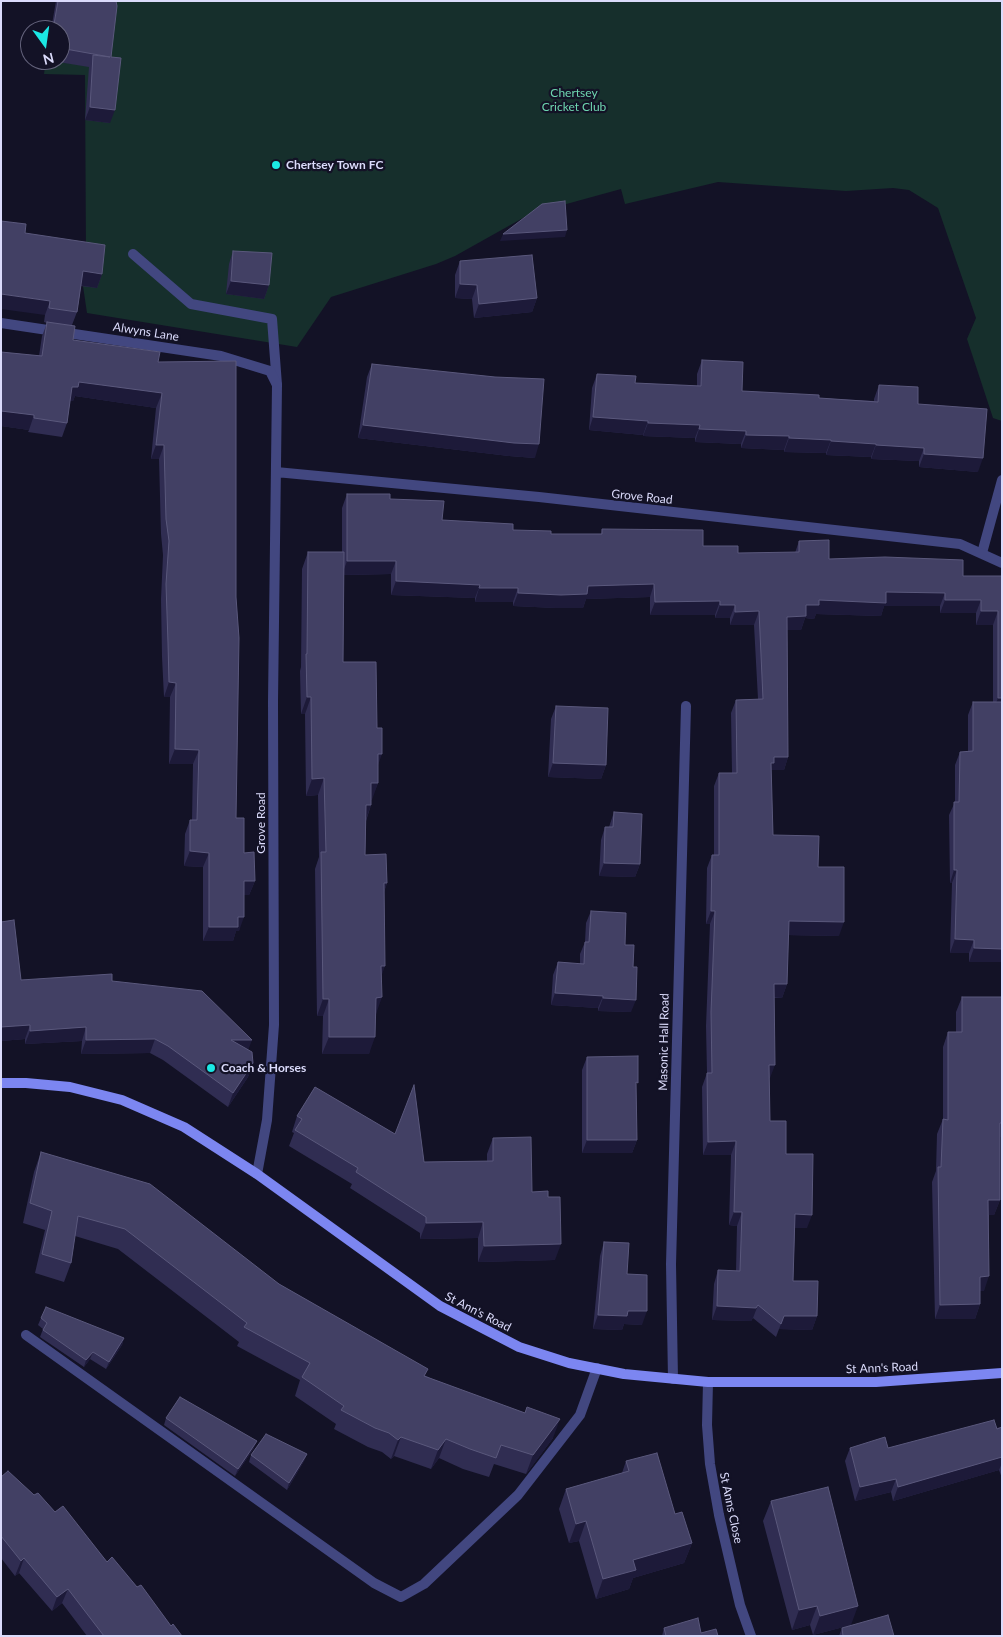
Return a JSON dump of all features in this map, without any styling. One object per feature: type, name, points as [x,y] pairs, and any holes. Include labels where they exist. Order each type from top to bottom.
[{"type":"main road","name":"St Ann's Road","points":[[1,1083],[70,1087],[122,1100],[184,1127],[257,1174],[440,1306],[519,1346],[569,1363],[624,1374],[708,1382],[876,1382],[1002,1373]]},
{"type":"street","name":"Grove Road","points":[[132,254],[191,304],[272,319],[277,385],[273,701],[274,1025],[267,1120],[257,1174]]},
{"type":"street","name":"Alwyns Lane","points":[[1,323],[221,356],[270,371],[277,385]]},
{"type":"street","name":"Grove Road","points":[[276,472],[539,497],[960,544],[1002,563]]},
{"type":"street","points":[[982,553],[1002,480]]},
{"type":"street","name":"Masonic Hall Road","points":[[673,1379],[671,1264],[686,706]]},
{"type":"street","points":[[26,1335],[374,1583],[401,1597],[424,1584],[518,1495],[580,1415],[597,1368]]},
{"type":"street","name":"St Anns Close","points":[[708,1382],[707,1425],[710,1464],[719,1514],[740,1605],[751,1636]]},
{"type":"green space","name":"Chertsey Cricket Club","points":[[56,1],[1002,1],[1002,421],[993,418],[967,339],[976,318],[938,208],[909,190],[893,188],[846,191],[718,182],[625,204],[621,189],[530,214],[455,256],[436,264],[331,297],[297,347],[87,313],[83,286],[86,258],[85,75],[44,74],[45,70],[70,70],[70,20],[59,20]]},
{"type":"building","points":[[58,1],[116,1],[111,57],[121,58],[115,110],[90,107],[93,55],[110,57],[70,50],[70,20],[55,20]]},
{"type":"building","points":[[565,201],[567,230],[503,234],[542,204]]},
{"type":"building","points":[[1,221],[26,224],[25,233],[105,245],[102,274],[83,271],[77,312],[49,308],[50,301],[1,294]]},
{"type":"building","points":[[233,251],[272,253],[269,285],[231,281]]},
{"type":"building","points":[[532,255],[537,298],[479,304],[477,285],[460,284],[460,261]]},
{"type":"building","points":[[47,322],[75,326],[73,340],[160,352],[158,362],[236,361],[236,597],[239,638],[236,818],[244,818],[244,853],[254,852],[255,881],[244,881],[244,917],[238,917],[238,927],[209,927],[209,853],[190,851],[190,820],[197,820],[199,750],[175,749],[176,683],[169,682],[166,584],[169,541],[166,519],[164,445],[156,445],[162,393],[79,382],[78,387],[72,387],[67,423],[34,418],[34,415],[1,411],[1,352],[42,356]]},
{"type":"building","points":[[702,360],[743,362],[742,391],[819,395],[819,398],[878,402],[879,385],[918,387],[918,404],[987,409],[983,458],[924,454],[924,448],[789,438],[789,436],[746,435],[746,431],[699,429],[700,425],[648,423],[648,421],[593,417],[597,374],[636,376],[635,383],[701,386]]},
{"type":"building","points":[[372,364],[495,377],[544,379],[539,444],[514,443],[363,425]]},
{"type":"building","points":[[347,494],[390,494],[390,499],[444,501],[442,520],[513,524],[513,530],[551,531],[551,534],[602,534],[602,529],[703,530],[703,546],[738,546],[738,553],[799,552],[799,541],[829,540],[829,559],[885,557],[963,560],[963,576],[1002,576],[1002,698],[998,698],[998,611],[981,611],[981,600],[945,600],[945,593],[886,592],[886,603],[819,600],[819,605],[806,605],[806,616],[787,617],[788,757],[774,757],[774,763],[771,763],[773,835],[819,836],[818,867],[844,867],[844,922],[789,921],[787,984],[774,984],[775,1065],[769,1065],[770,1121],[786,1121],[786,1154],[813,1154],[812,1215],[795,1214],[793,1281],[818,1281],[817,1316],[784,1316],[781,1324],[758,1305],[756,1308],[717,1306],[718,1270],[740,1271],[742,1212],[734,1212],[736,1141],[708,1142],[707,1073],[712,1073],[711,1012],[715,911],[711,911],[712,855],[719,855],[719,773],[737,773],[736,700],[763,699],[759,611],[735,612],[735,605],[720,605],[720,601],[655,602],[654,584],[588,586],[587,594],[561,595],[518,593],[518,588],[479,588],[480,585],[396,581],[396,561],[347,561]]},
{"type":"building","points":[[308,552],[344,552],[343,662],[376,662],[377,728],[382,728],[382,754],[378,754],[378,783],[371,783],[371,805],[366,805],[365,855],[386,854],[387,883],[384,883],[385,966],[381,966],[382,997],[376,998],[375,1037],[329,1037],[329,999],[323,999],[321,852],[326,852],[324,778],[312,779],[311,697],[307,697],[306,654]]},
{"type":"building","points":[[973,702],[1002,702],[1002,949],[974,948],[974,940],[955,939],[957,870],[954,870],[954,802],[959,802],[960,752],[973,751]]},
{"type":"building","points":[[556,706],[608,708],[606,765],[553,763]]},
{"type":"building","points":[[614,812],[642,814],[640,864],[604,863],[605,827],[613,827]]},
{"type":"building","points":[[591,911],[626,913],[625,945],[634,945],[633,967],[637,967],[636,1000],[555,993],[558,962],[584,964],[585,942],[589,942]]},
{"type":"building","points":[[14,920],[21,980],[112,974],[112,981],[202,991],[252,1040],[231,1040],[252,1052],[253,1063],[233,1093],[168,1046],[155,1039],[86,1040],[86,1027],[30,1031],[30,1025],[1,1027],[1,922]]},
{"type":"building","points":[[962,997],[1002,997],[1000,1200],[988,1200],[989,1276],[980,1277],[980,1304],[940,1305],[938,1167],[941,1167],[943,1119],[948,1120],[948,1032],[962,1032]]},
{"type":"building","points":[[638,1056],[638,1083],[636,1082],[637,1140],[587,1140],[587,1057]]},
{"type":"building","points":[[414,1085],[424,1162],[493,1161],[493,1138],[531,1137],[532,1192],[548,1191],[548,1197],[560,1197],[561,1244],[484,1246],[483,1222],[426,1223],[426,1217],[356,1172],[358,1168],[295,1130],[302,1119],[297,1116],[315,1087],[395,1134]]},
{"type":"building","points":[[41,1152],[150,1184],[279,1284],[428,1369],[424,1376],[525,1413],[527,1407],[560,1419],[533,1455],[501,1445],[496,1458],[446,1439],[438,1450],[401,1437],[398,1440],[389,1433],[375,1428],[341,1410],[344,1406],[302,1377],[310,1363],[244,1327],[247,1323],[125,1229],[78,1216],[71,1263],[42,1254],[52,1211],[30,1203]]},
{"type":"building","points":[[604,1242],[629,1243],[627,1274],[647,1275],[647,1311],[628,1311],[627,1316],[598,1315]]},
{"type":"building","points":[[46,1307],[124,1338],[109,1362],[93,1352],[86,1360],[43,1330],[47,1323],[41,1318]]},
{"type":"building","points":[[180,1397],[257,1441],[238,1469],[166,1418]]},
{"type":"building","points":[[994,1420],[997,1429],[1002,1427],[1002,1457],[898,1487],[896,1479],[860,1487],[850,1448],[885,1437],[888,1448]]},
{"type":"building","points":[[266,1434],[307,1454],[289,1483],[251,1455]]},
{"type":"building","points":[[657,1453],[675,1514],[682,1512],[692,1543],[633,1560],[636,1570],[603,1579],[586,1521],[576,1524],[566,1489],[629,1471],[626,1461]]},
{"type":"building","points":[[8,1471],[34,1495],[38,1493],[55,1512],[63,1506],[107,1562],[112,1557],[137,1587],[141,1585],[171,1626],[173,1624],[182,1636],[104,1636],[68,1589],[57,1597],[24,1558],[21,1561],[1,1536],[1,1477]]},
{"type":"building","points":[[828,1487],[858,1606],[820,1616],[817,1606],[799,1610],[771,1501]]},
{"type":"building","points":[[888,1615],[894,1636],[843,1636],[842,1628]]},
{"type":"building","points":[[698,1618],[701,1633],[716,1629],[718,1636],[666,1636],[664,1628]]},
{"type":"place","name":"Chertsey Town FC","points":[[276,165]]},
{"type":"place","name":"Coach & Horses","points":[[211,1068]]}]
